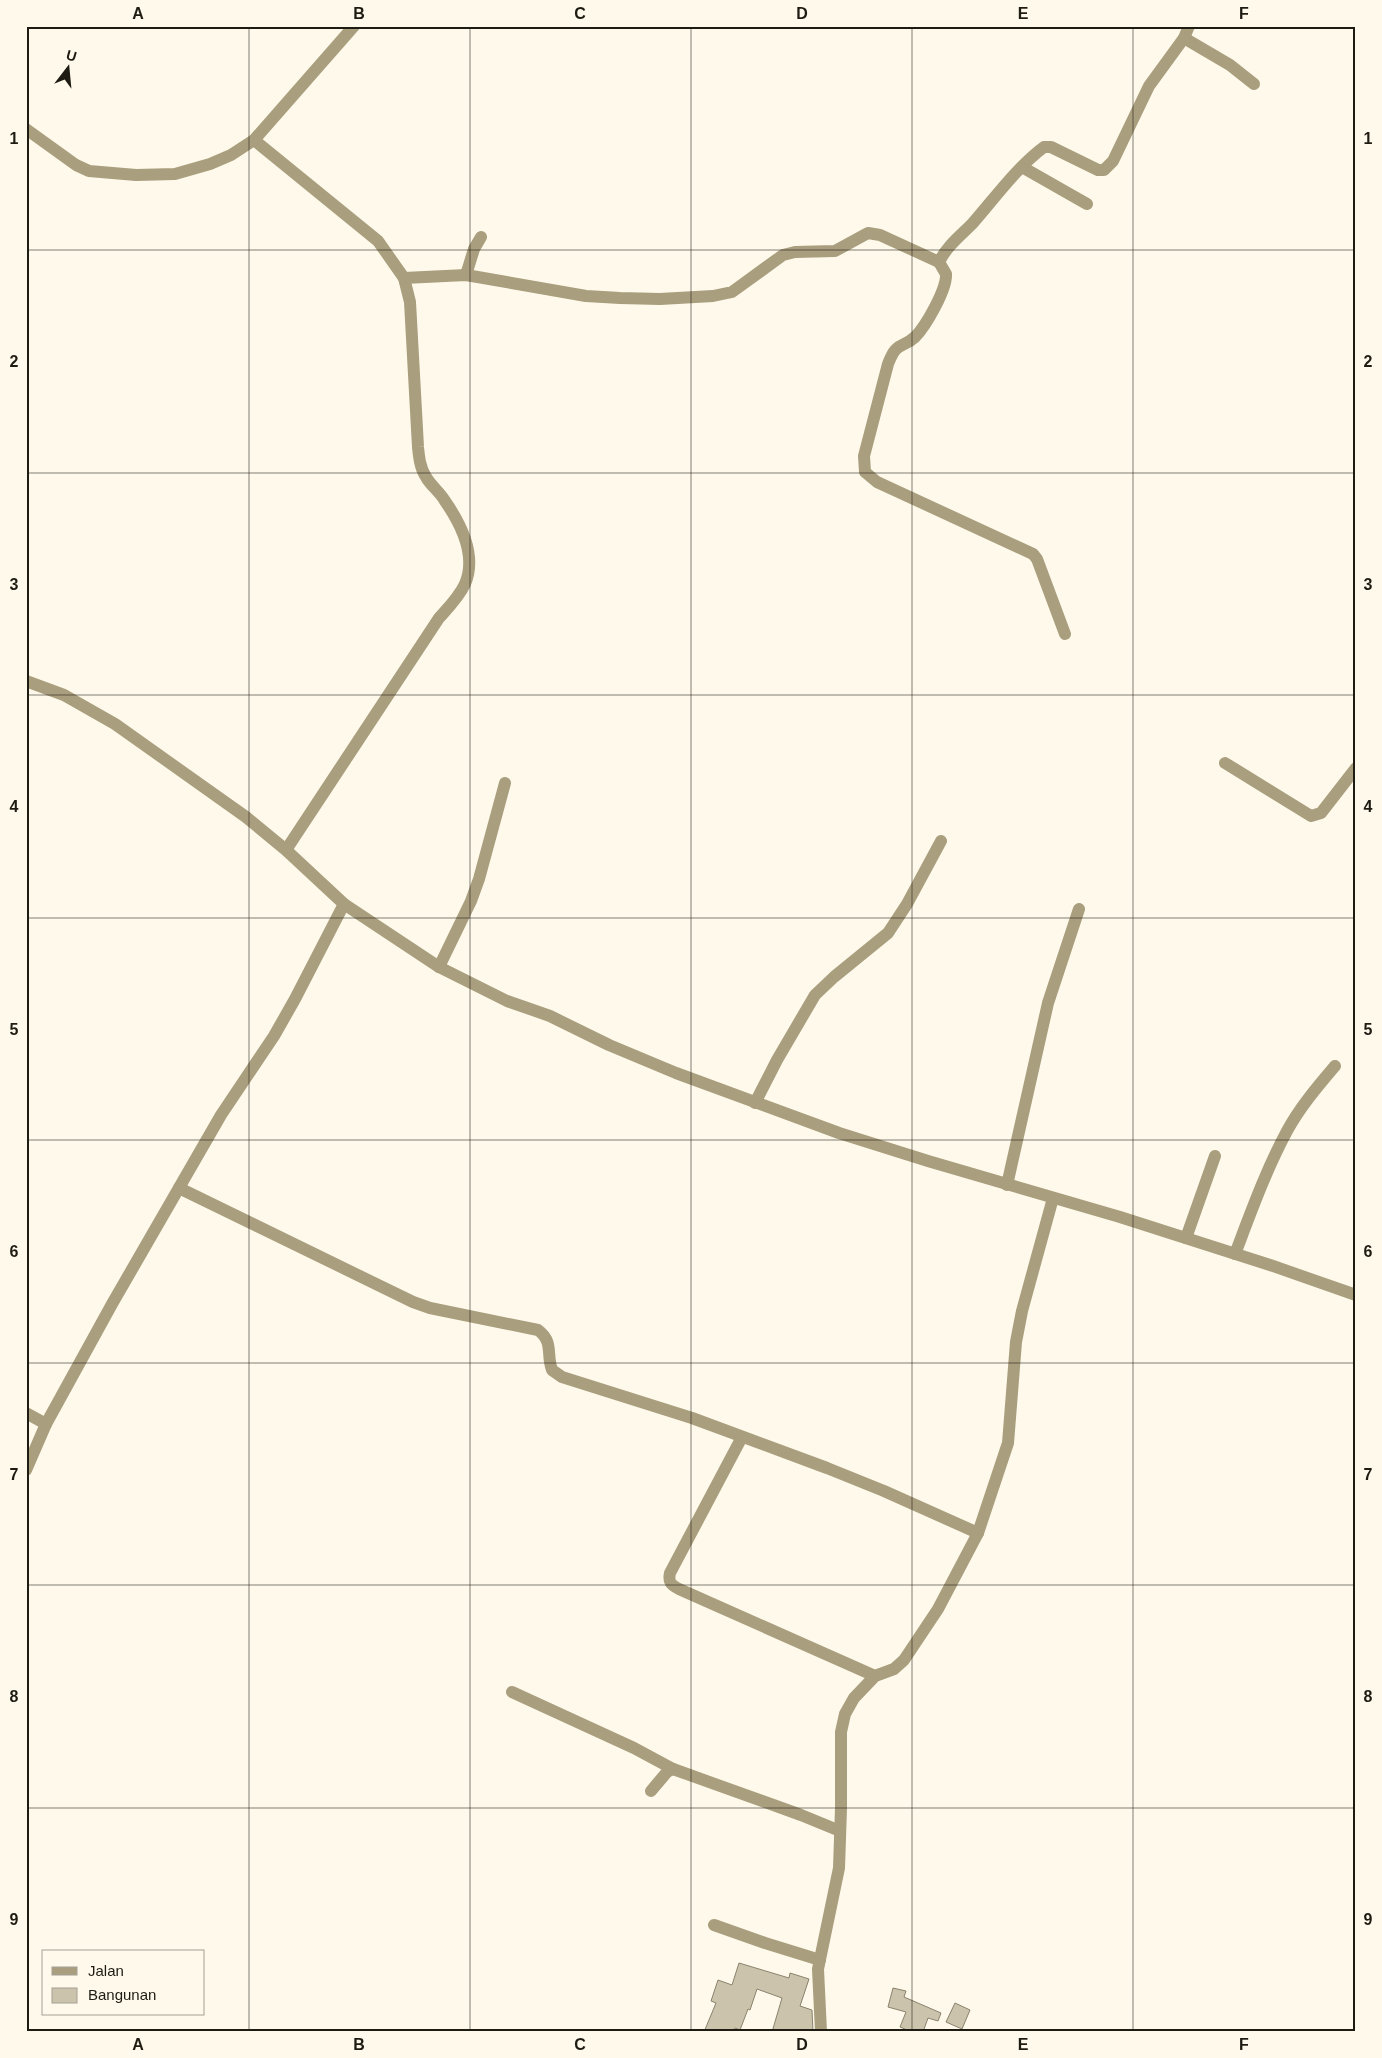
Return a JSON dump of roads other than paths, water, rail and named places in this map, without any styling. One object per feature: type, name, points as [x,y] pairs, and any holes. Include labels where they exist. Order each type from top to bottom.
[{"type":"street","points":[[26,129],[76,165],[89,171],[136,175],[175,174],[210,164],[232,155],[254,140],[354,26]]},
{"type":"street","points":[[939,262],[952,242],[1038,151],[1047,146],[1098,170],[1107,168],[1149,86],[1186,32],[1254,84]]},
{"type":"street","points":[[254,140],[378,241],[404,278],[410,302],[420,463],[425,476],[444,500],[456,520],[466,542],[468,567],[465,584],[455,600],[439,618],[286,850]]},
{"type":"street","points":[[1022,167],[1087,204]]},
{"type":"street","points":[[404,278],[466,275],[586,296],[660,299],[713,296],[732,292],[784,255],[795,252],[835,251],[868,233],[880,235],[939,262],[946,274],[943,288],[922,328],[913,339],[900,345],[893,351],[888,364],[864,456],[865,472],[877,482],[1034,554],[1065,634]]},
{"type":"street","points":[[466,275],[474,248],[481,237]]},
{"type":"street","points":[[26,681],[69,698],[115,724],[246,817],[286,850],[344,904],[439,967],[507,1001],[550,1016],[639,1058],[839,1133],[1186,1238],[1356,1295]]},
{"type":"street","points":[[1224,763],[1311,816],[1320,813],[1356,768]]},
{"type":"street","points":[[439,967],[471,901],[479,879],[505,783]]},
{"type":"street","points":[[755,1103],[777,1060],[815,995],[888,933],[907,904],[941,841]]},
{"type":"street","points":[[26,1470],[46,1424],[221,1115],[274,1036],[344,904]]},
{"type":"street","points":[[1007,1185],[1048,1003],[1079,909]]},
{"type":"street","points":[[1235,1254],[1260,1186],[1288,1129],[1308,1099],[1335,1066]]},
{"type":"street","points":[[1186,1238],[1216,1156]]},
{"type":"street","points":[[179,1188],[413,1302],[430,1308],[538,1330],[544,1335],[549,1344],[550,1366],[556,1374],[639,1399],[884,1490],[978,1533]]},
{"type":"street","points":[[821,2032],[818,1986],[820,1960],[836,1884],[840,1831],[841,1732],[844,1714],[854,1698],[875,1676],[894,1669],[904,1660],[938,1608],[978,1533],[1008,1443],[1016,1342],[1022,1311],[1053,1198]]},
{"type":"street","points":[[26,1413],[46,1424]]},
{"type":"street","points":[[742,1437],[670,1573],[672,1586],[875,1676]]},
{"type":"street","points":[[512,1692],[634,1748],[673,1770],[801,1815],[840,1831]]},
{"type":"street","points":[[651,1791],[667,1772],[673,1770]]},
{"type":"street","points":[[714,1925],[820,1960]]}]
